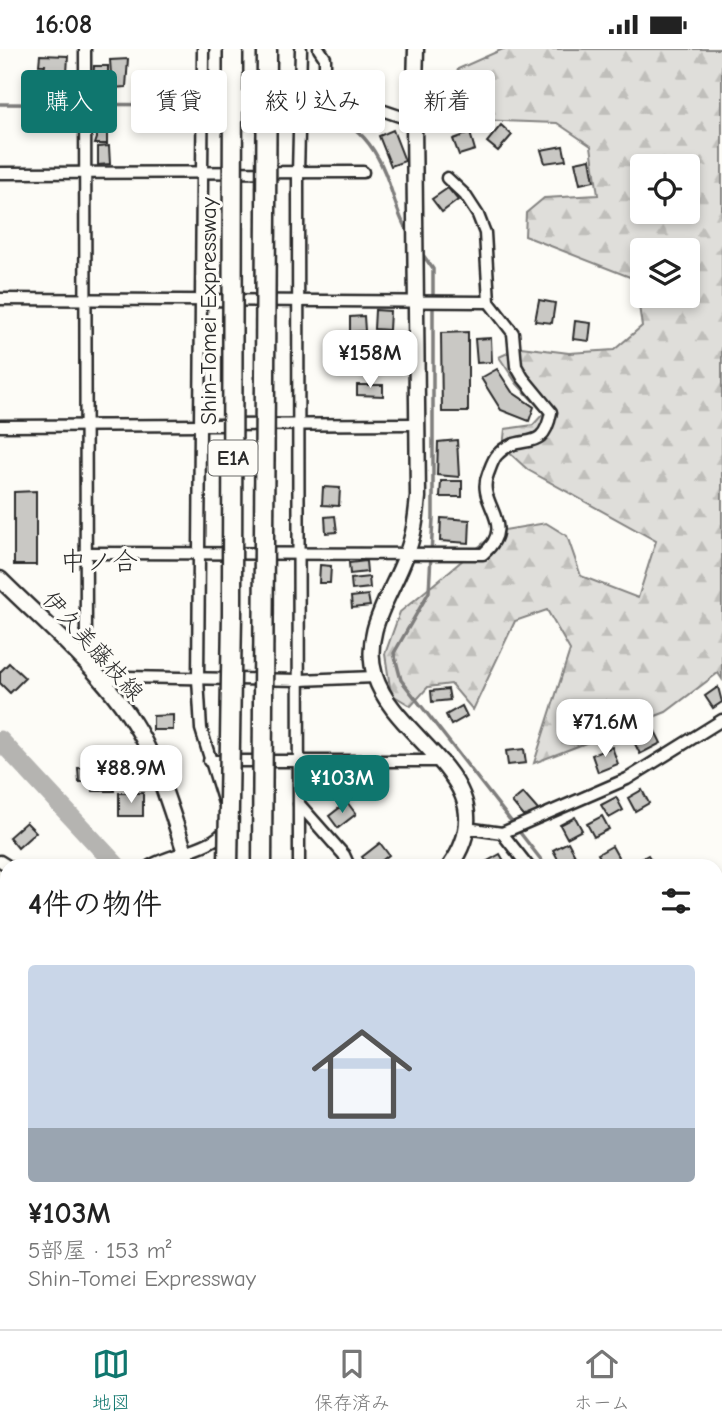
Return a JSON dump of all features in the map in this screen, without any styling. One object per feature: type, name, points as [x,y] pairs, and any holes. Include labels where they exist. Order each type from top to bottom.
[{"type":"highway","name":"Shin-Tomei Expressway","points":[[228,859],[233,587],[233,49]]},
{"type":"highway","name":"E1A","points":[[262,859],[267,49]]},
{"type":"street","points":[[85,49],[83,173],[86,665]]},
{"type":"street","points":[[165,859],[222,837],[226,827],[223,800],[201,729],[198,680],[203,49]]},
{"type":"street","points":[[299,859],[298,174],[301,49]]},
{"type":"street","points":[[319,49],[325,58],[325,76],[343,97],[399,116]]},
{"type":"street","points":[[415,70],[416,49]]},
{"type":"street","points":[[415,133],[418,497],[415,529],[376,619],[370,648],[375,677],[398,715],[444,761],[463,803],[466,828],[462,849],[455,859]]},
{"type":"street","points":[[0,173],[362,172]]},
{"type":"street","points":[[86,553],[483,554],[493,545],[498,531],[494,510],[485,490],[497,454],[519,442],[538,440],[545,433],[551,412],[516,366],[513,333],[489,302],[485,233],[478,215],[447,178]]},
{"type":"street","points":[[0,299],[489,302]]},
{"type":"street","points":[[0,426],[298,427],[417,424]]},
{"type":"street","name":"伊久美藤枝線","points":[[0,579],[86,665],[123,708],[148,749],[187,859]]},
{"type":"street","points":[[101,681],[124,677],[300,680],[375,677]]},
{"type":"street","points":[[466,828],[502,833],[626,779],[722,720]]},
{"type":"street","points":[[209,761],[444,761]]},
{"type":"street","points":[[299,804],[346,859]]},
{"type":"street","points":[[502,833],[522,859]]},
{"type":"green space","points":[[503,49],[722,49],[722,679],[718,673],[666,712],[534,763],[570,650],[547,610],[515,621],[473,710],[451,684],[428,687],[411,706],[391,694],[385,654],[400,612],[498,531],[546,523],[567,536],[581,576],[638,598],[656,541],[528,470],[503,447],[505,429],[533,425],[544,413],[517,384],[499,357],[521,347],[569,353],[614,350],[642,326],[639,308],[700,308],[700,238],[630,238],[630,277],[525,236],[526,213],[544,198],[598,195],[591,146],[557,123],[495,121],[495,70],[458,70]]},
{"type":"building","points":[[40,55],[68,56],[67,70],[44,70],[45,65],[39,65]]},
{"type":"building","points":[[128,59],[126,87],[117,88],[117,70],[111,70],[110,60]]},
{"type":"building","points":[[94,66],[108,66],[108,70],[94,70]]},
{"type":"building","points":[[501,125],[512,135],[498,151],[487,142]]},
{"type":"building","points":[[393,130],[405,161],[391,166],[379,136]]},
{"type":"building","points":[[97,133],[107,133],[107,144],[95,144]]},
{"type":"building","points":[[470,133],[475,150],[459,155],[453,139]]},
{"type":"building","points":[[109,146],[110,164],[98,165],[98,147]]},
{"type":"building","points":[[563,146],[566,160],[545,163],[541,150]]},
{"type":"building","points":[[590,159],[594,181],[580,184],[575,162]]},
{"type":"building","points":[[448,188],[458,200],[442,212],[432,199]]},
{"type":"building","points":[[539,300],[555,303],[552,323],[535,321]]},
{"type":"building","points":[[375,310],[390,311],[389,330],[374,329]]},
{"type":"building","points":[[364,316],[365,331],[350,332],[350,317]]},
{"type":"building","points":[[575,321],[591,323],[589,341],[573,339]]},
{"type":"building","points":[[468,332],[468,412],[442,412],[441,333]]},
{"type":"building","points":[[491,338],[492,362],[477,363],[475,339]]},
{"type":"building","points":[[355,341],[369,341],[368,360],[354,360]]},
{"type":"building","points":[[497,369],[512,392],[534,407],[529,421],[501,410],[481,378]]},
{"type":"building","points":[[357,385],[383,385],[383,396],[357,395]]},
{"type":"building","points":[[457,440],[459,477],[437,475],[438,442]]},
{"type":"building","points":[[441,481],[462,481],[462,497],[440,497]]},
{"type":"building","points":[[323,487],[340,488],[339,506],[322,505]]},
{"type":"building","points":[[36,491],[36,565],[14,565],[14,492]]},
{"type":"building","points":[[335,516],[337,532],[326,533],[325,517]]},
{"type":"building","points":[[441,518],[470,520],[469,543],[440,541]]},
{"type":"building","points":[[366,561],[367,572],[350,574],[349,563]]},
{"type":"building","points":[[320,565],[331,566],[330,583],[319,583]]},
{"type":"building","points":[[369,577],[370,588],[352,590],[351,579]]},
{"type":"building","points":[[368,595],[370,606],[352,608],[351,597]]},
{"type":"building","points":[[9,663],[25,678],[10,693],[0,683],[0,672]]},
{"type":"building","points":[[718,687],[722,702],[713,708],[705,696]]},
{"type":"building","points":[[448,689],[450,700],[432,702],[431,691]]},
{"type":"building","points":[[462,706],[467,716],[451,725],[446,715]]},
{"type":"building","points":[[173,715],[173,730],[153,730],[153,716]]},
{"type":"building","points":[[655,731],[661,743],[640,754],[634,742]]},
{"type":"building","points":[[612,747],[618,764],[598,772],[592,755]]},
{"type":"building","points":[[524,749],[526,763],[508,765],[506,751]]},
{"type":"building","points":[[125,760],[140,760],[138,784],[124,783]]},
{"type":"building","points":[[78,768],[114,768],[114,791],[93,791],[93,782],[79,782]]},
{"type":"building","points":[[642,790],[649,803],[635,811],[628,798]]},
{"type":"building","points":[[119,793],[143,793],[143,816],[119,816]]},
{"type":"building","points":[[523,793],[538,810],[527,820],[512,802]]},
{"type":"building","points":[[616,797],[623,810],[609,818],[601,805]]},
{"type":"building","points":[[347,802],[356,814],[338,828],[329,816]]},
{"type":"building","points":[[602,816],[609,829],[594,837],[587,824]]},
{"type":"building","points":[[575,817],[582,830],[567,838],[560,825]]},
{"type":"building","points":[[26,822],[36,832],[18,848],[9,837]]},
{"type":"building","points":[[568,842],[575,855],[568,859],[558,859],[553,850]]},
{"type":"building","points":[[380,843],[389,855],[384,859],[362,857]]},
{"type":"building","points":[[612,846],[619,859],[601,859],[598,854]]},
{"type":"waterway","points":[[0,104],[229,105]]},
{"type":"waterway","points":[[359,133],[369,143],[383,167],[409,234]]},
{"type":"waterway","points":[[421,252],[433,269],[433,518],[429,592],[394,653],[401,680],[541,859]]},
{"type":"waterway","points":[[0,740],[110,859]]},
{"type":"district","name":"中ノ合","points":[[99,562]]}]
